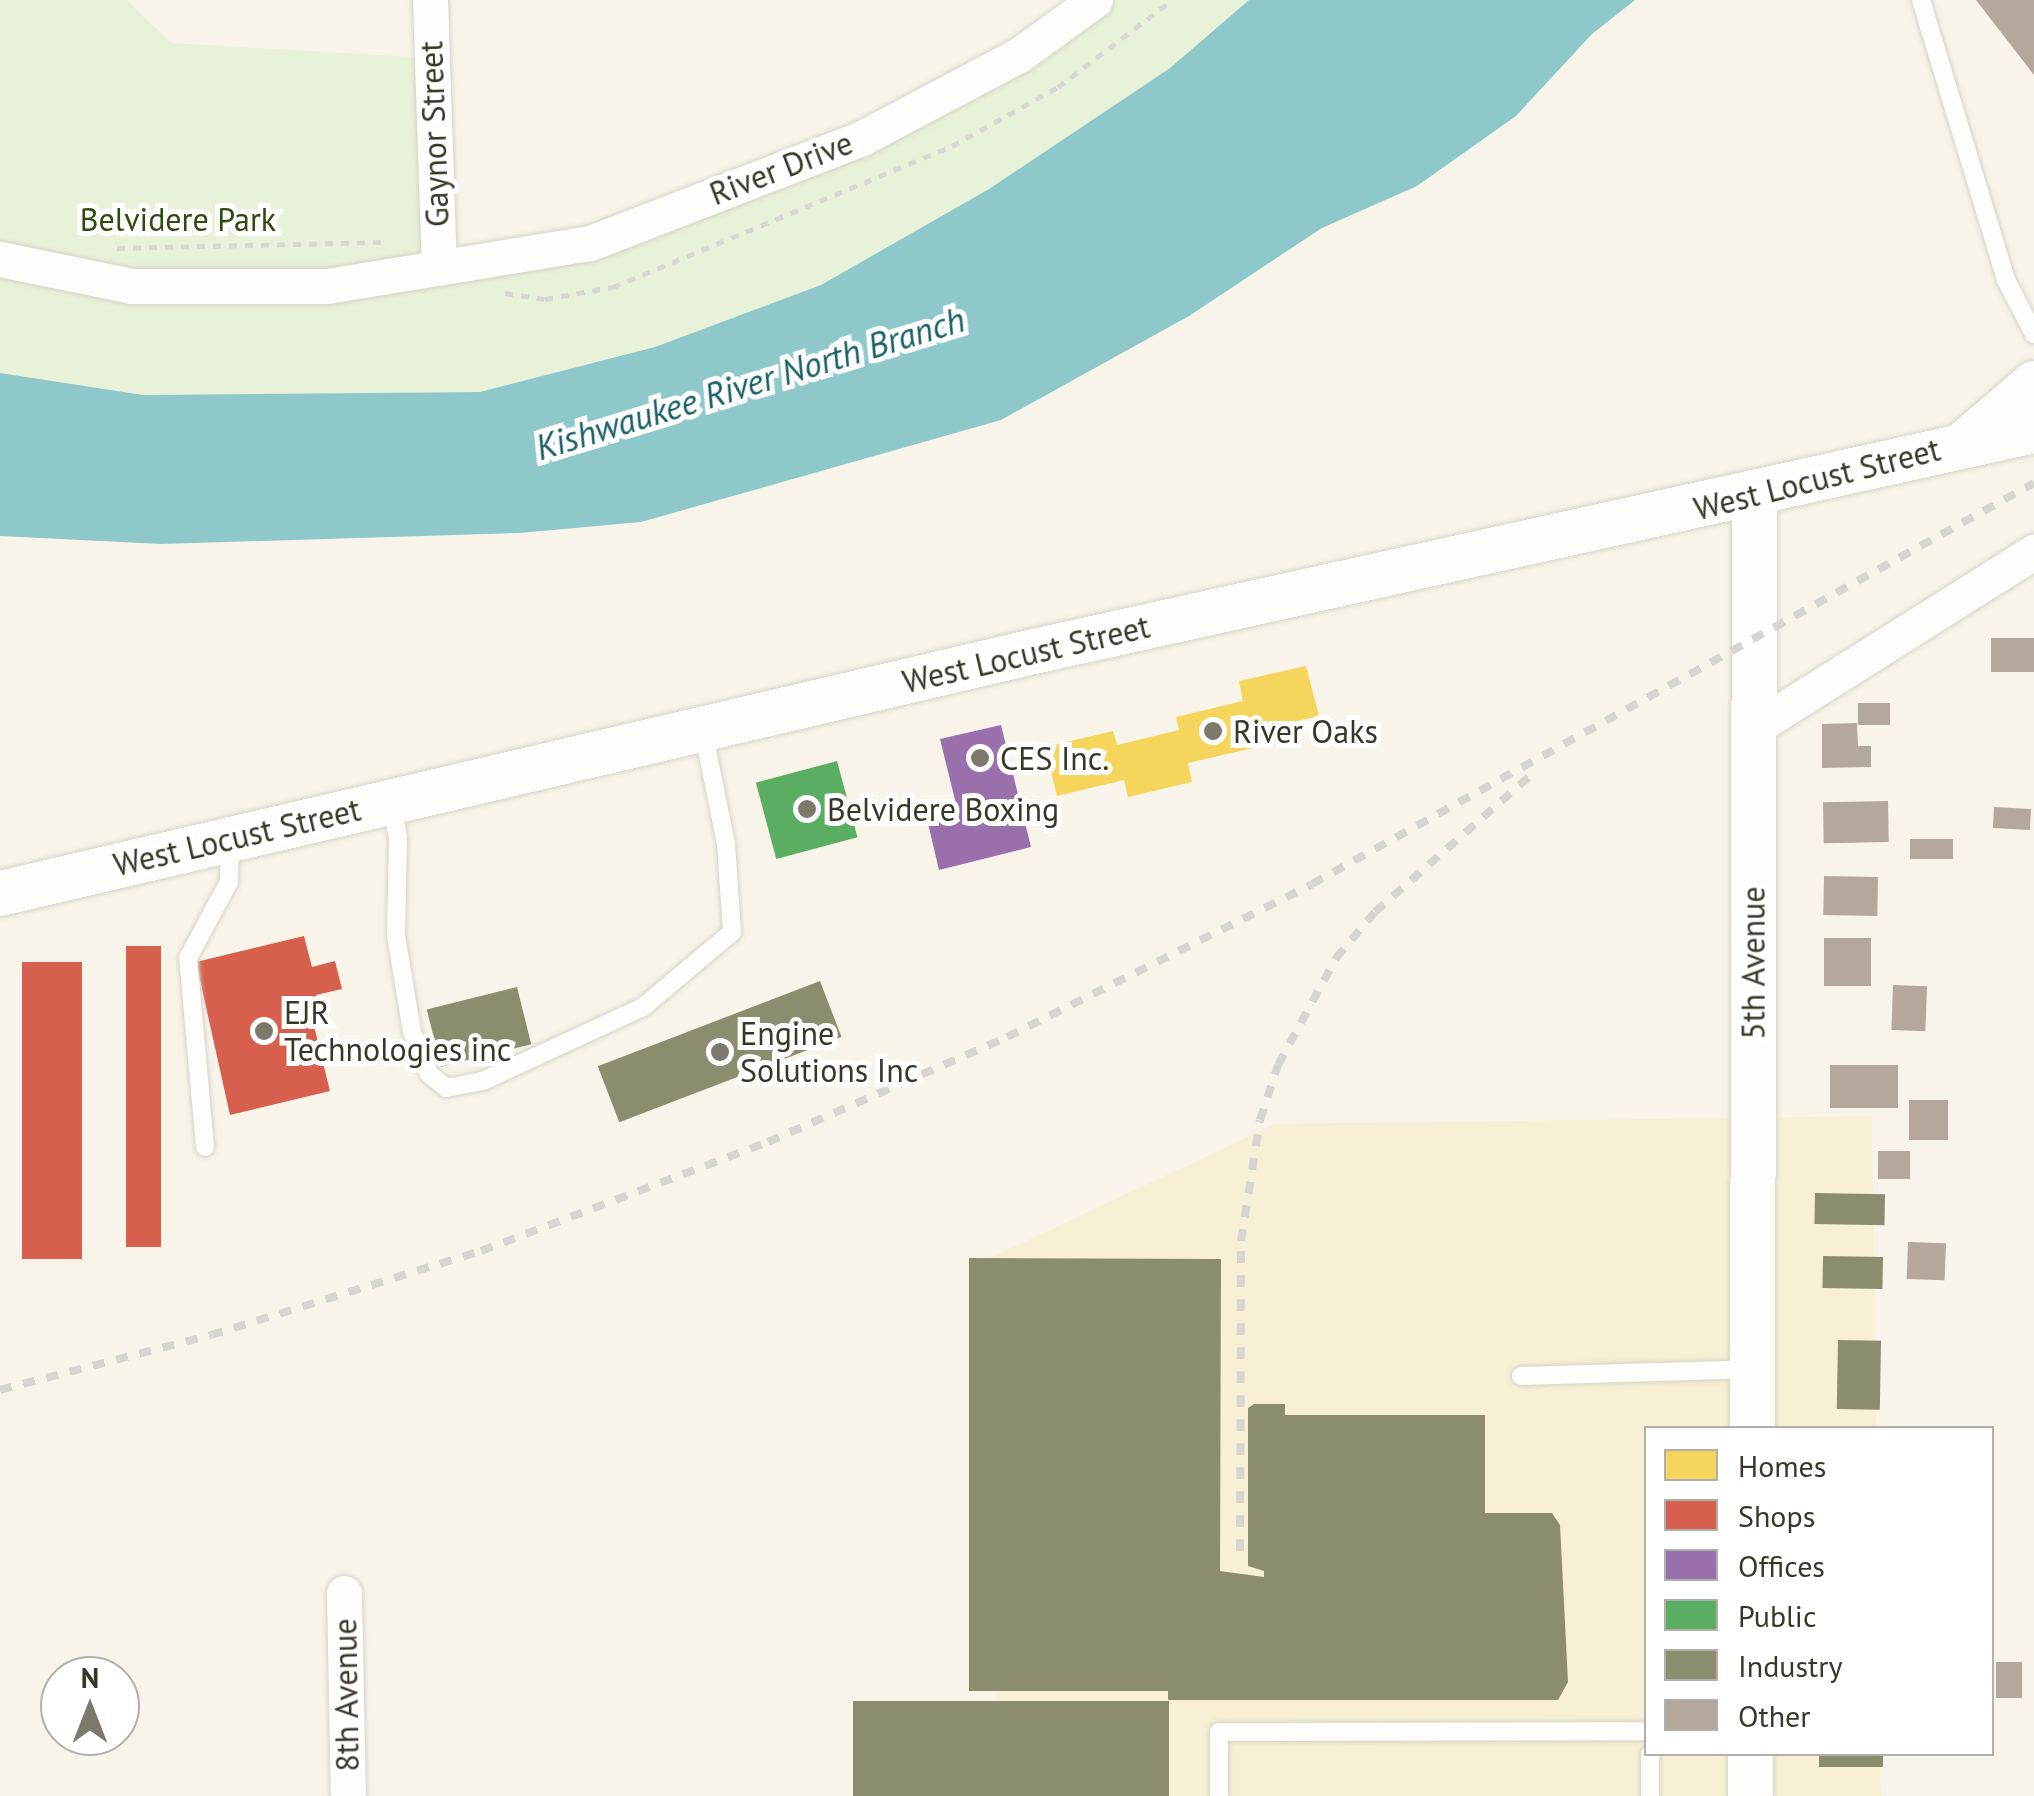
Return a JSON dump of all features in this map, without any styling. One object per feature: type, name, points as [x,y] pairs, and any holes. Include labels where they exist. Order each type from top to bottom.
[{"type":"street","name":"River Drive","points":[[0,259],[131,286],[327,286],[590,243],[862,138],[1019,54],[1096,0]]},
{"type":"street","name":"Gaynor Street","points":[[433,3],[439,268]]},
{"type":"street","name":"West Locust Street","points":[[0,893],[703,728],[1754,497],[1964,442],[2034,383]]},
{"type":"street","points":[[1964,442],[2034,430]]},
{"type":"street","name":"5th Avenue","points":[[1752,1426],[1754,497]]},
{"type":"street","points":[[1754,728],[2034,552]]},
{"type":"street","name":"8th Avenue","points":[[344,1593],[348,1796]]},
{"type":"street","points":[[1750,1756],[1750,1796]]},
{"type":"lane","points":[[1921,0],[2006,280],[2034,334]]},
{"type":"lane","points":[[390,802],[398,839],[396,935],[412,1032],[429,1074],[446,1088],[484,1081],[642,1007],[732,932],[726,844],[703,728]]},
{"type":"lane","points":[[205,1148],[188,958],[230,882],[230,839]]},
{"type":"lane","points":[[1521,1376],[1752,1369]]},
{"type":"lane","points":[[1219,1796],[1219,1732],[1644,1731]]},
{"type":"lane","points":[[1650,1756],[1650,1796]]},
{"type":"shaded area","points":[[1872,1116],[1876,1426],[1644,1426],[1644,1756],[1880,1756],[1881,1796],[997,1796],[990,1258],[1275,1124]]},
{"type":"green space","name":"Belvidere Park","points":[[0,0],[127,0],[171,43],[431,58],[439,267],[750,180],[1095,0],[1249,0],[1170,68],[989,189],[821,285],[655,347],[480,392],[143,395],[0,373]]},
{"type":"water","name":"Kishwaukee River North Branch","points":[[1249,0],[1635,0],[1592,34],[1516,116],[1417,186],[1322,228],[1189,316],[1001,420],[641,522],[520,533],[162,544],[0,536],[0,373],[143,395],[480,392],[655,347],[821,285],[989,189],[1170,68]]},
{"type":"building: Homes","name":"River Oaks","points":[[1306,666],[1319,716],[1249,732],[1253,748],[1188,763],[1192,782],[1128,797],[1124,780],[1057,796],[1045,747],[1113,731],[1117,745],[1179,730],[1176,717],[1243,701],[1239,681]]},
{"type":"building: Shops","name":"EJR Technologies inc","points":[[304,936],[312,967],[335,961],[342,989],[316,995],[322,1020],[313,1022],[330,1091],[230,1115],[196,962]]},
{"type":"building: Shops","points":[[126,946],[161,946],[161,1247],[126,1247]]},
{"type":"building: Shops","points":[[22,962],[82,962],[82,1259],[22,1259]]},
{"type":"building: Offices","points":[[1001,725],[1031,847],[939,870],[927,819],[958,812],[940,739]]},
{"type":"building: Public","name":"Belvidere Boxing","points":[[837,761],[857,837],[776,859],[756,783]]},
{"type":"building: Industry","name":"Engine Solutions Inc","points":[[820,981],[842,1037],[619,1122],[598,1066]]},
{"type":"building: Industry","points":[[517,987],[531,1044],[441,1067],[427,1009]]},
{"type":"building: Industry","points":[[1815,1193],[1885,1194],[1884,1225],[1814,1224]]},
{"type":"building: Industry","points":[[1823,1256],[1883,1257],[1882,1289],[1822,1288]]},
{"type":"building: Industry","points":[[969,1258],[1221,1259],[1220,1571],[1264,1577],[1264,1571],[1248,1566],[1248,1408],[1254,1404],[1285,1404],[1285,1415],[1485,1415],[1485,1513],[1552,1513],[1560,1525],[1568,1682],[1558,1700],[1168,1700],[1168,1691],[969,1691]]},
{"type":"building: Industry","points":[[1838,1340],[1881,1341],[1880,1410],[1837,1409]]},
{"type":"building: Industry","points":[[853,1701],[1169,1701],[1169,1796],[853,1796]]},
{"type":"building: Industry","points":[[1819,1756],[1883,1756],[1883,1767],[1819,1767]]},
{"type":"building: Other","points":[[1976,0],[2034,0],[2034,75]]},
{"type":"building: Other","points":[[1991,638],[2034,638],[2034,672],[1991,672]]},
{"type":"building: Other","points":[[1858,703],[1890,703],[1890,725],[1858,725]]},
{"type":"building: Other","points":[[1857,723],[1858,746],[1871,746],[1871,767],[1822,768],[1822,724]]},
{"type":"building: Other","points":[[1888,801],[1889,842],[1824,843],[1823,802]]},
{"type":"building: Other","points":[[1994,807],[2031,809],[2030,830],[1993,828]]},
{"type":"building: Other","points":[[1910,839],[1953,839],[1953,859],[1910,859]]},
{"type":"building: Other","points":[[1824,876],[1878,877],[1877,916],[1823,915]]},
{"type":"building: Other","points":[[1824,938],[1871,938],[1871,986],[1824,986]]},
{"type":"building: Other","points":[[1893,985],[1927,986],[1925,1031],[1891,1030]]},
{"type":"building: Other","points":[[1830,1065],[1898,1065],[1898,1108],[1830,1108]]},
{"type":"building: Other","points":[[1909,1100],[1948,1100],[1948,1140],[1909,1140]]},
{"type":"building: Other","points":[[1878,1151],[1910,1151],[1910,1179],[1878,1179]]},
{"type":"building: Other","points":[[1908,1242],[1946,1243],[1945,1280],[1907,1279]]},
{"type":"building: Other","points":[[1996,1662],[2022,1662],[2022,1698],[1996,1698]]},
{"type":"railway","points":[[0,1390],[211,1335],[481,1251],[768,1142],[1007,1037],[1312,884],[2034,483]]},
{"type":"railway","points":[[1240,1551],[1241,1241],[1260,1120],[1278,1065],[1336,958],[1375,912],[1531,775]]},
{"type":"place","name":"River Oaks","points":[[1213,731]]},
{"type":"place","name":"CES Inc.","points":[[980,758]]},
{"type":"place","name":"Belvidere Boxing","points":[[807,809]]},
{"type":"place","name":"EJR Technologies inc","points":[[264,1031]]},
{"type":"place","name":"Engine Solutions Inc","points":[[720,1052]]}]
